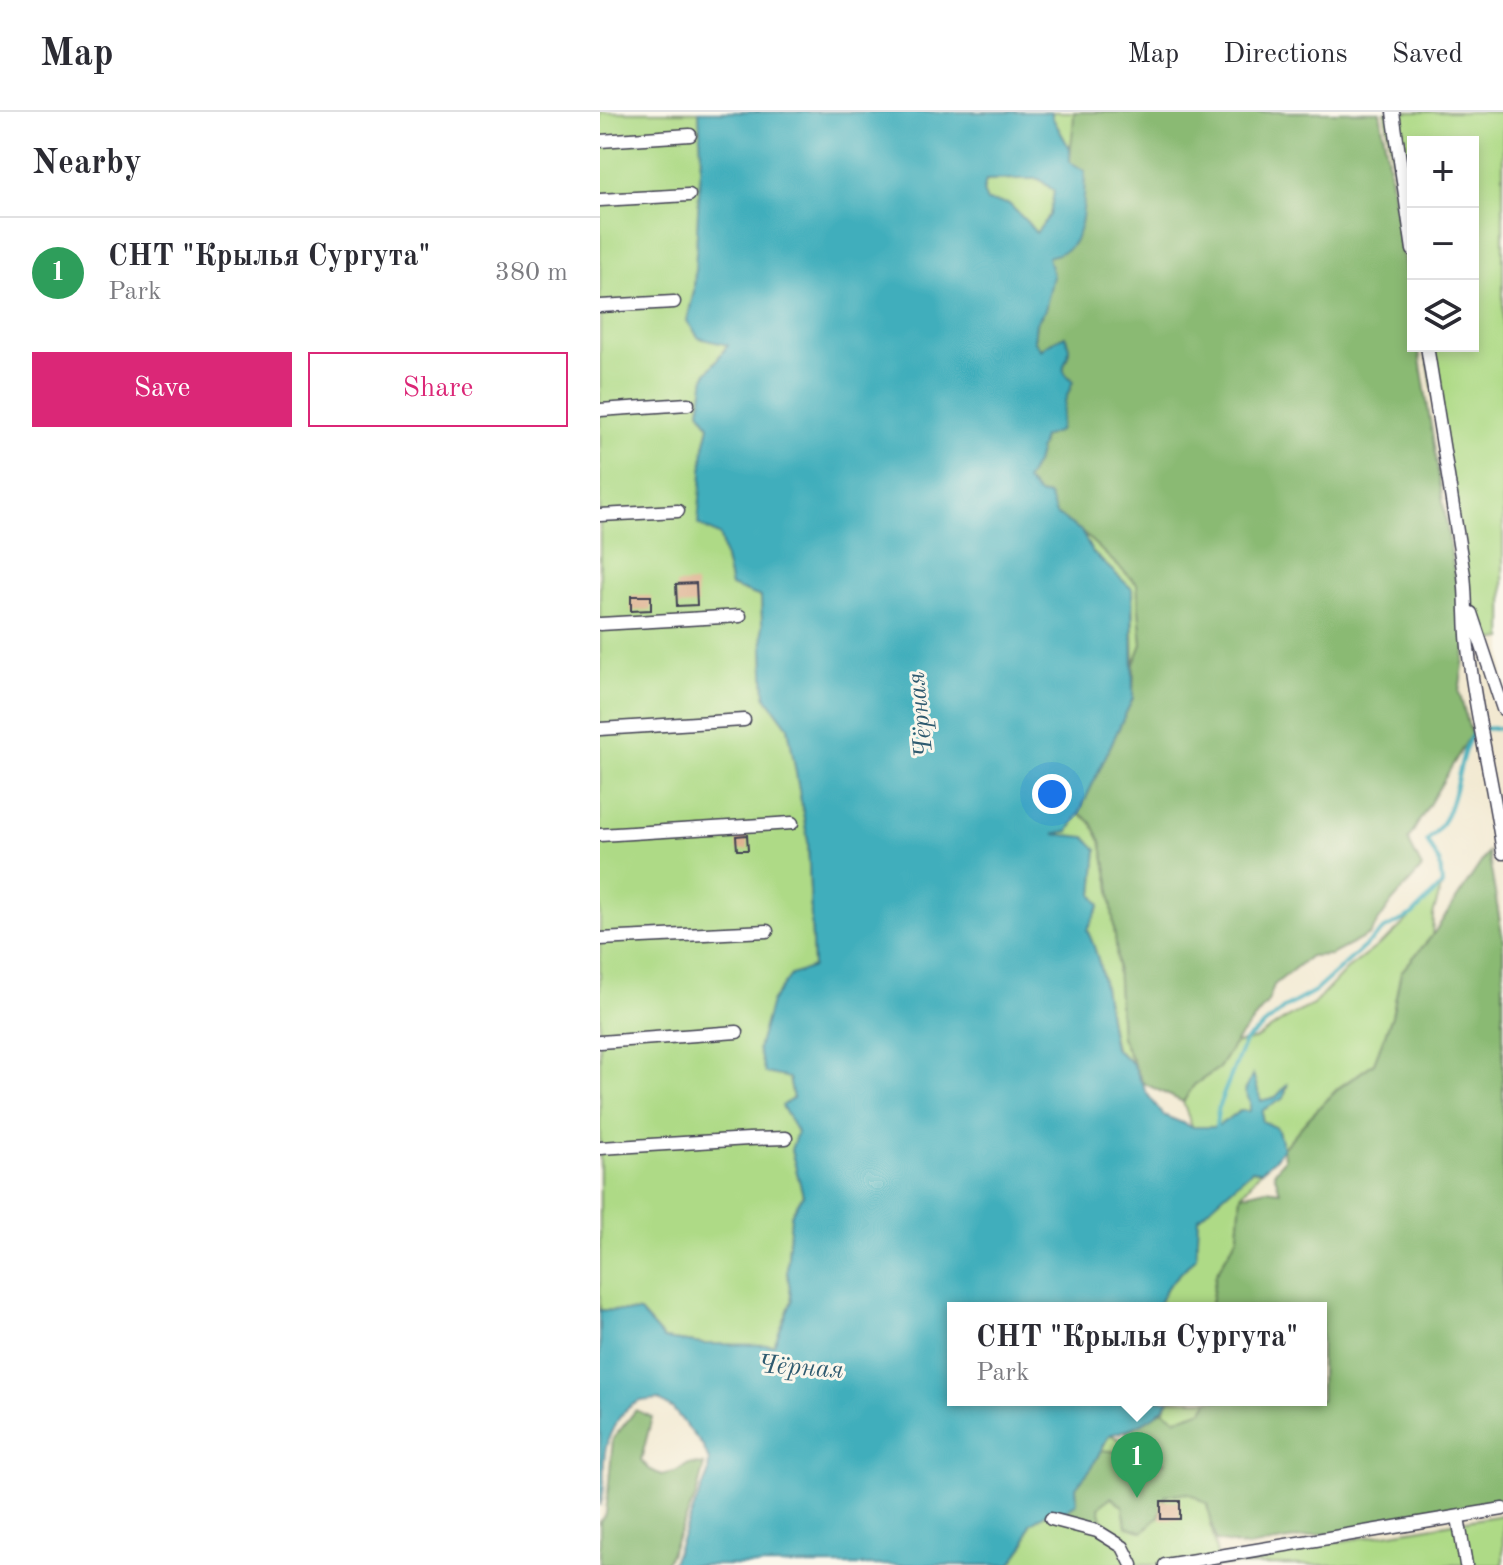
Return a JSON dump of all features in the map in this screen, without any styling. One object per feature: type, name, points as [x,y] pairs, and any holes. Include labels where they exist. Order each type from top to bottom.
[{"type":"street","points":[[1393,112],[1407,209]]},
{"type":"street","points":[[600,141],[690,135]]},
{"type":"street","points":[[600,200],[689,195]]},
{"type":"street","points":[[600,306],[674,302]]},
{"type":"street","points":[[1428,352],[1467,599],[1468,651],[1476,708],[1503,853]]},
{"type":"street","points":[[600,410],[688,404]]},
{"type":"street","points":[[600,515],[678,511]]},
{"type":"street","points":[[1467,599],[1503,709]]},
{"type":"street","points":[[600,624],[740,616]]},
{"type":"street","points":[[600,729],[744,720]]},
{"type":"street","points":[[600,835],[792,823]]},
{"type":"street","points":[[600,939],[767,931]]},
{"type":"street","points":[[600,1042],[737,1032]]},
{"type":"street","points":[[600,1148],[786,1138]]},
{"type":"street","points":[[1165,1565],[1503,1509]]},
{"type":"street","points":[[1458,1517],[1466,1565]]},
{"type":"street","points":[[1051,1519],[1097,1531],[1123,1547],[1132,1565]]},
{"type":"green space","points":[[600,112],[699,112],[701,154],[694,291],[687,321],[728,344],[705,376],[700,410],[709,426],[704,447],[731,586],[761,597],[765,696],[788,727],[808,841],[813,967],[789,1078],[793,1099],[783,1107],[798,1132],[791,1150],[803,1195],[791,1215],[787,1271],[792,1300],[774,1346],[703,1344],[664,1339],[640,1312],[600,1310]]},
{"type":"green space","points":[[1052,112],[1074,112],[1070,149],[1052,117]]},
{"type":"green space","points":[[1074,112],[1380,112],[1407,280],[1407,352],[1419,352],[1466,645],[1459,692],[1471,734],[1408,840],[1422,868],[1392,902],[1369,935],[1331,955],[1310,956],[1274,985],[1268,1002],[1219,1068],[1194,1085],[1183,1102],[1143,1083],[1121,1037],[1109,881],[1101,841],[1092,823],[1079,813],[1133,698],[1134,664],[1142,644],[1137,584],[1081,531],[1055,514],[1049,496],[1038,494],[1026,481],[1036,463],[1043,437],[1059,430],[1073,381],[1064,369],[1069,350],[1065,336],[1041,350],[1034,340],[1036,323],[1045,310],[1048,257],[1085,171],[1070,162]]},
{"type":"green space","points":[[1385,112],[1503,112],[1503,639],[1477,643],[1426,352],[1479,352],[1479,136],[1407,136],[1407,247]]},
{"type":"green space","points":[[1039,179],[1055,191],[1050,215],[1035,234],[1027,222],[986,201],[983,192],[986,180]]},
{"type":"green space","points":[[1081,531],[1137,584],[1142,644],[1134,664],[1132,589],[1092,552]]},
{"type":"green space","points":[[1079,813],[1092,823],[1101,841],[1116,944],[1121,1037],[1133,1064],[1115,1048],[1101,973],[1087,930],[1100,905],[1093,895],[1097,849],[1050,834],[1069,831]]},
{"type":"green space","points":[[1488,852],[1503,940],[1503,1505],[1247,1547],[1216,1541],[1207,1504],[1189,1493],[1166,1495],[1160,1515],[1143,1532],[1126,1526],[1123,1506],[1111,1497],[1099,1507],[1103,1522],[1064,1511],[1077,1503],[1076,1487],[1101,1450],[1121,1452],[1155,1467],[1165,1462],[1131,1444],[1126,1431],[1163,1410],[1176,1419],[1203,1410],[1205,1406],[1327,1406],[1327,1302],[1211,1302],[1216,1274],[1238,1236],[1241,1195],[1266,1189],[1280,1191],[1274,1173],[1284,1159],[1283,1148],[1339,1088],[1374,1063],[1392,1016],[1401,972],[1432,936]]},
{"type":"green space","points":[[1442,885],[1433,915],[1432,936],[1401,972],[1392,1016],[1374,1063],[1338,1088],[1283,1148],[1277,1128],[1262,1122],[1263,1110],[1284,1098],[1287,1087],[1276,1097],[1261,1101],[1253,1075],[1250,1111],[1240,1111],[1216,1127],[1192,1127],[1183,1102],[1194,1085],[1219,1068],[1234,1044],[1255,1039],[1313,1005],[1346,970],[1392,935]]},
{"type":"green space","points":[[1252,1170],[1261,1171],[1241,1195],[1238,1236],[1216,1274],[1211,1302],[1160,1302],[1167,1287],[1196,1257],[1197,1218]]},
{"type":"green space","points":[[1165,1406],[1205,1406],[1203,1410],[1175,1420],[1163,1410]]},
{"type":"green space","points":[[636,1410],[652,1417],[641,1460],[649,1469],[661,1475],[689,1464],[704,1465],[696,1496],[665,1565],[600,1565],[600,1522],[606,1514],[613,1439]]},
{"type":"green space","points":[[1109,1434],[1165,1462],[1189,1493],[1207,1504],[1218,1561],[1503,1515],[1503,1565],[1010,1565],[1024,1546],[1030,1524],[1078,1484],[1096,1460]]},
{"type":"water","name":"Чёрная","points":[[699,112],[1052,112],[1070,149],[1070,162],[1085,171],[1081,225],[1073,244],[1048,257],[1053,276],[1045,310],[1036,323],[1034,340],[1041,350],[1065,336],[1069,350],[1064,369],[1073,381],[1059,431],[1043,437],[1036,463],[1026,481],[1038,494],[1049,496],[1056,514],[1081,531],[1092,552],[1132,589],[1133,698],[1069,831],[1054,834],[1085,837],[1097,849],[1093,895],[1100,905],[1087,930],[1101,973],[1114,1048],[1133,1064],[1146,1092],[1163,1115],[1192,1127],[1216,1127],[1240,1111],[1250,1111],[1245,1091],[1253,1074],[1261,1101],[1276,1097],[1287,1085],[1284,1098],[1263,1110],[1262,1121],[1277,1128],[1283,1148],[1261,1171],[1252,1170],[1198,1218],[1196,1257],[1167,1287],[1160,1302],[947,1302],[947,1406],[1165,1406],[1143,1423],[1109,1435],[1092,1467],[1076,1487],[1077,1503],[1064,1511],[1051,1510],[1030,1524],[1024,1546],[1010,1565],[671,1565],[708,1474],[709,1461],[703,1446],[673,1409],[658,1399],[640,1401],[631,1406],[614,1427],[605,1453],[604,1490],[600,1506],[600,1310],[640,1312],[664,1339],[703,1344],[774,1345],[792,1301],[787,1271],[791,1215],[803,1195],[791,1150],[797,1132],[782,1106],[793,1098],[789,1078],[765,1073],[758,1049],[771,1002],[791,975],[813,967],[808,841],[788,727],[765,696],[761,597],[731,586],[720,536],[698,524],[704,447],[709,426],[700,410],[705,376],[728,345],[699,338],[687,321],[694,291],[701,154]],"holes":[[[1039,179],[1054,191],[1050,215],[1036,233],[1009,204],[987,201],[983,192],[986,180]]]},
{"type":"building","points":[[696,583],[697,605],[677,606],[676,584]]},
{"type":"building","points":[[631,596],[651,596],[651,610],[631,611]]},
{"type":"building","points":[[747,835],[748,850],[737,850],[736,836]]},
{"type":"building","points":[[1161,1501],[1180,1501],[1180,1519],[1161,1519]]},
{"type":"waterway","points":[[1216,1127],[1218,1108],[1245,1041],[1286,1007],[1315,991],[1383,930],[1412,915],[1442,885],[1440,864],[1427,841],[1448,811],[1465,750],[1475,729],[1503,728]]},
{"type":"place","name":"CНТ \"Крылья Сургута\"","points":[[1137,1498]]}]
